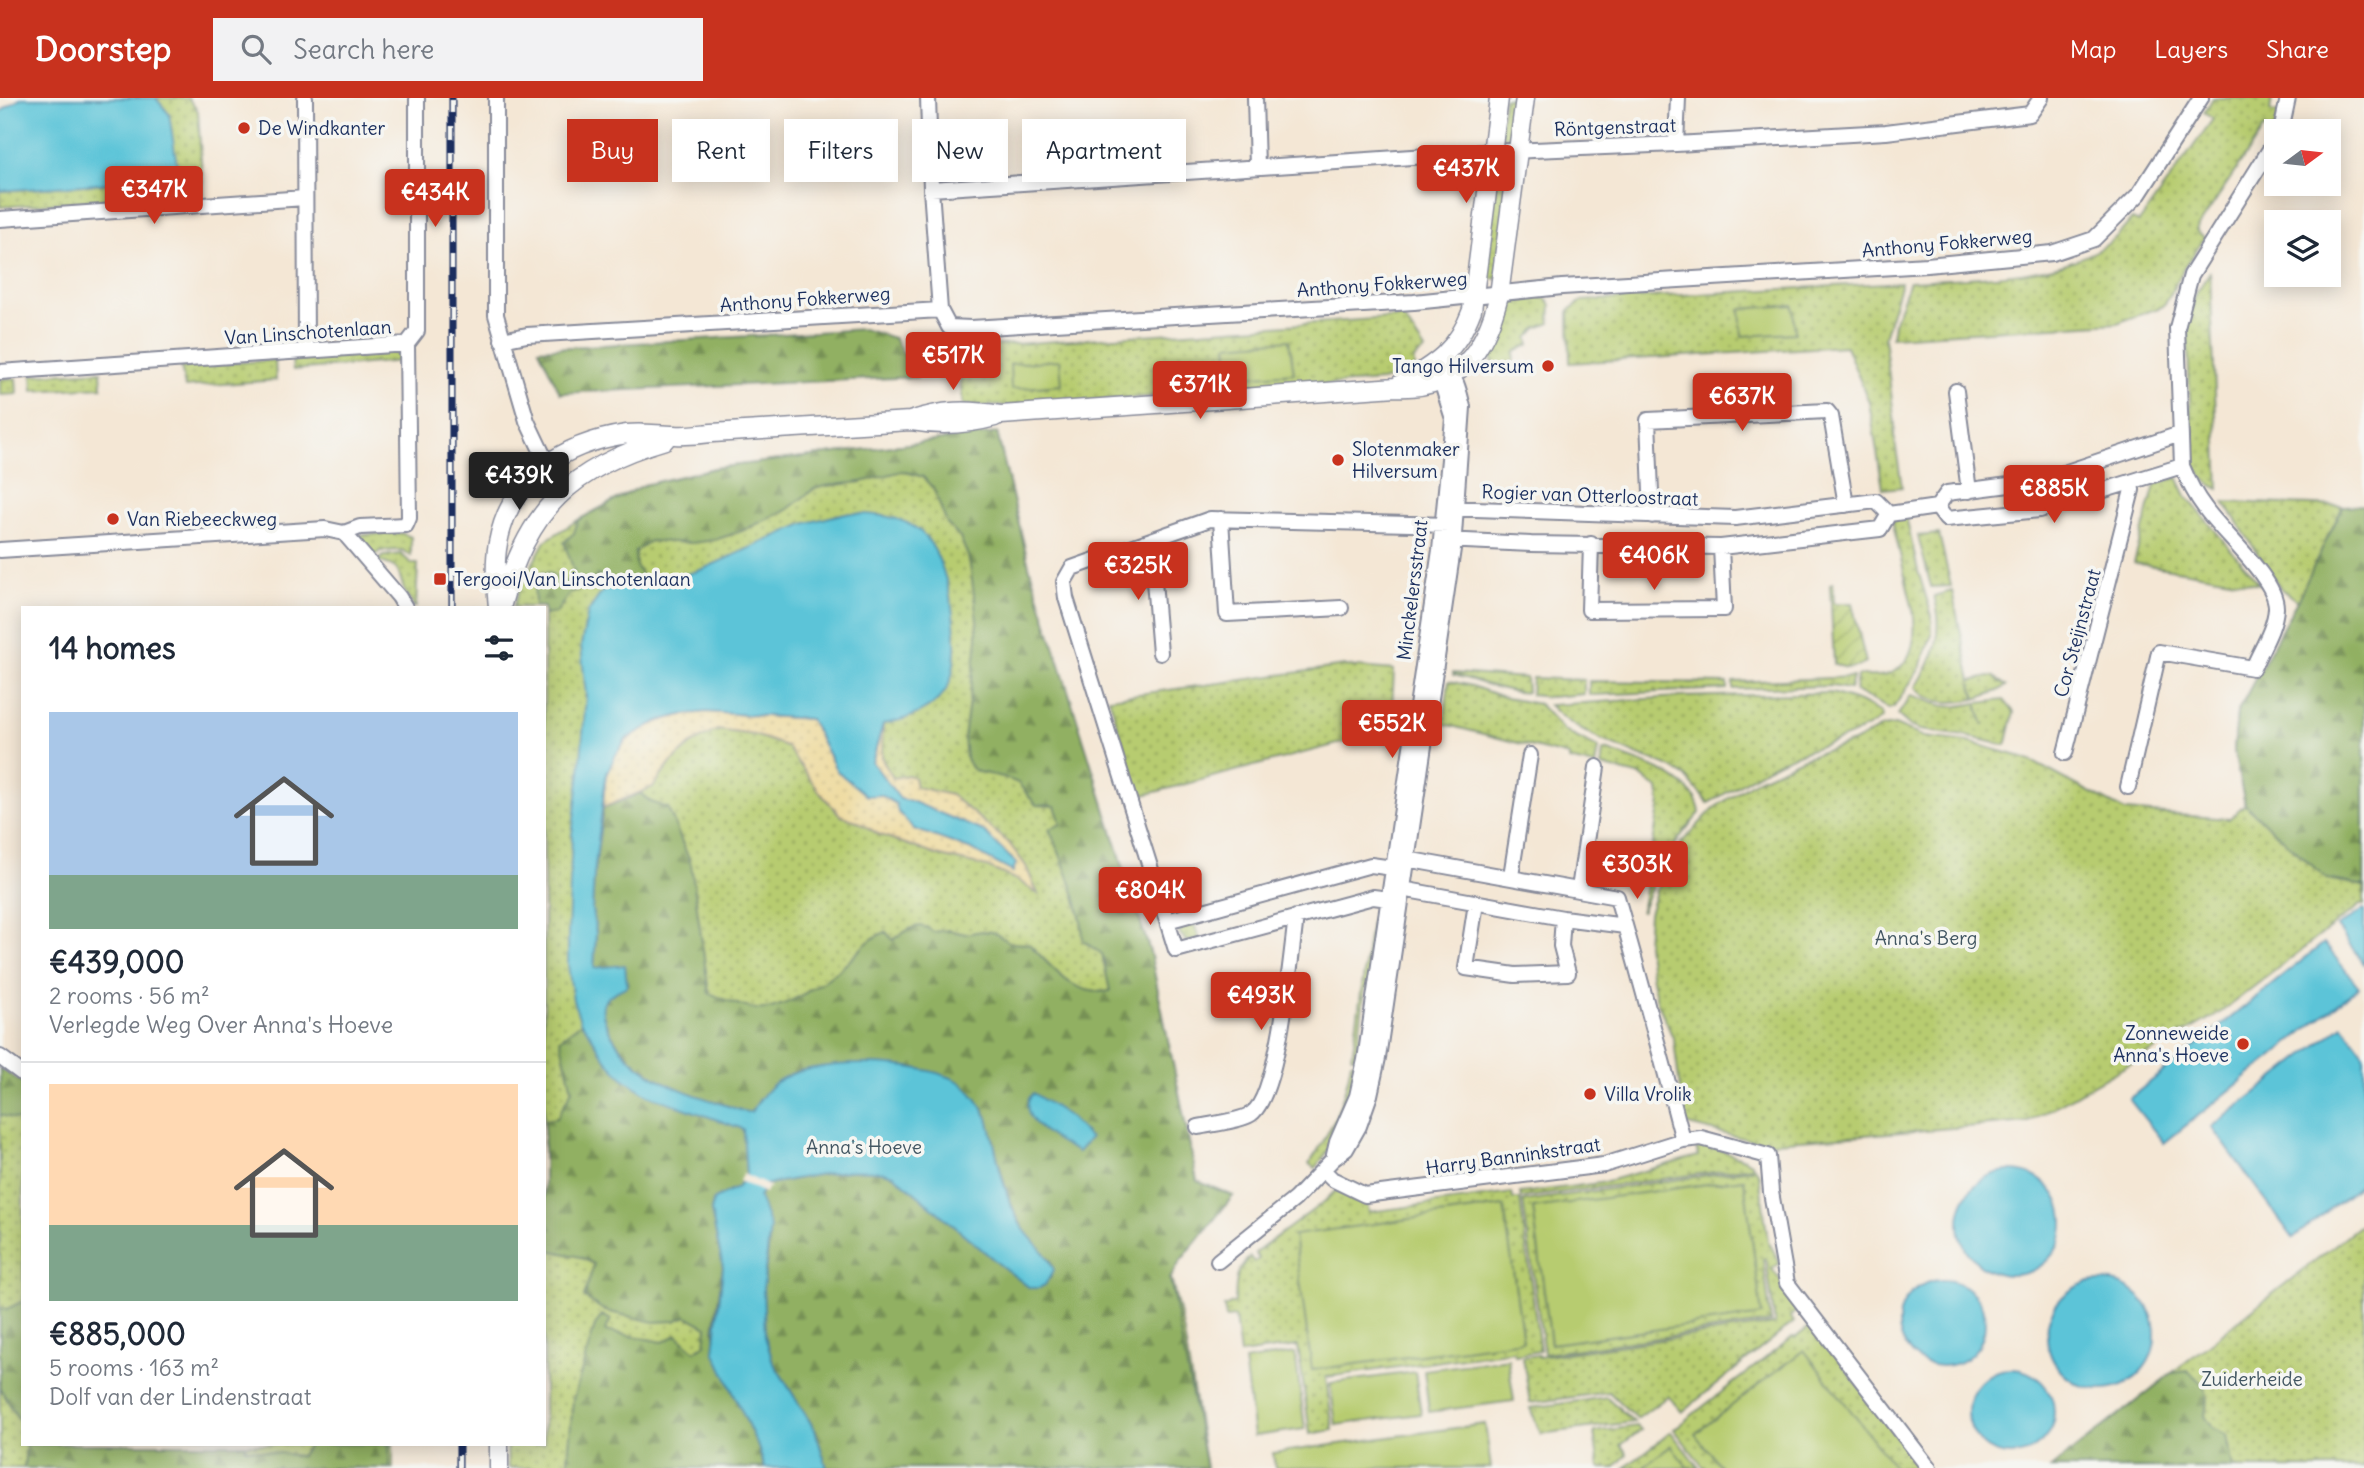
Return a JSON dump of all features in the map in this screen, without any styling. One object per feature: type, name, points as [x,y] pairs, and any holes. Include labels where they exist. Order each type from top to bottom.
[{"type":"main road","points":[[1396,387],[1421,374],[1439,360],[1459,339],[1468,320],[1474,296],[1499,98]]},
{"type":"main road","points":[[500,606],[495,574],[498,543],[509,506],[547,463],[572,449],[602,439],[630,434],[680,435],[910,421],[936,412],[958,410],[1001,415],[1396,387],[1414,388],[1447,378],[1482,344],[1492,323],[1499,295],[1525,98]]},
{"type":"main road","points":[[500,606],[520,550],[551,505],[586,472],[634,449],[680,435]]},
{"type":"main road","points":[[572,449],[579,450],[584,455],[587,461],[586,472]]},
{"type":"main road","points":[[531,479],[530,492],[535,502],[551,505]]},
{"type":"main road","points":[[499,1446],[499,1468]]},
{"type":"street","points":[[305,98],[306,350]]},
{"type":"street","points":[[407,344],[417,331],[417,98]]},
{"type":"street","points":[[496,98],[496,315],[527,421],[547,463]]},
{"type":"street","points":[[928,98],[931,189],[940,310]]},
{"type":"street","points":[[1255,98],[1257,167]]},
{"type":"street","points":[[1676,144],[1678,98]]},
{"type":"street","name":"Röntgenstraat","points":[[931,189],[1492,152],[1886,132],[2030,114],[2041,98]]},
{"type":"street","points":[[2284,119],[2288,98]]},
{"type":"street","name":"Anthony Fokkerweg","points":[[502,340],[527,335],[940,310],[948,327],[971,328],[1296,310],[1499,295],[1514,290],[1927,265],[2052,253],[2094,239],[2139,194],[2199,99]]},
{"type":"street","points":[[2128,787],[2159,652],[2253,668],[2274,622],[2274,594],[2260,572],[2206,510],[2189,484],[2182,466],[2179,434],[2177,328],[2191,275],[2264,159]]},
{"type":"street","points":[[0,219],[305,198]]},
{"type":"street","name":"Van Linschotenlaan","points":[[0,372],[407,344],[408,521],[406,525],[360,527],[344,533],[325,529],[0,550]]},
{"type":"street","name":"Minckelersstraat","points":[[1219,1262],[1295,1199],[1346,1149],[1359,1126],[1370,1095],[1378,1058],[1402,889],[1462,407],[1458,386],[1447,378],[1439,360]]},
{"type":"street","points":[[1956,391],[1969,491]]},
{"type":"street","points":[[1652,516],[1648,420],[1827,411],[1831,416],[1846,505]]},
{"type":"street","points":[[2179,434],[2040,481],[1947,494],[1937,507],[1946,519],[2040,510],[2182,466]]},
{"type":"street","name":"Cor Steijnstraat","points":[[2065,753],[2113,572],[2132,490],[2131,483]]},
{"type":"street","name":"Rogier van Otterloostraat","points":[[1449,508],[1735,519],[1876,501],[1889,514]]},
{"type":"street","name":"Rogier van Otterloostraat","points":[[1889,514],[1937,507]]},
{"type":"street","name":"Rogier van Otterloostraat","points":[[1447,540],[1721,547],[1880,529],[1889,514]]},
{"type":"street","points":[[1448,524],[1210,519],[1072,568],[1064,582],[1071,615],[1176,950],[1373,897],[1389,899],[1402,889],[1563,918],[1625,926]]},
{"type":"street","points":[[1221,519],[1227,614],[1341,608]]},
{"type":"street","points":[[1735,519],[1737,545]]},
{"type":"street","points":[[344,533],[404,606]]},
{"type":"street","name":"Minckelersstraat","points":[[1333,1159],[1337,1142],[1357,1096],[1363,1072],[1393,868],[1447,540]]},
{"type":"street","points":[[1141,544],[1153,569],[1160,653]]},
{"type":"street","points":[[1591,544],[1589,610],[1724,609],[1721,547]]},
{"type":"street","points":[[1511,876],[1530,755]]},
{"type":"street","points":[[1578,890],[1597,767]]},
{"type":"street","points":[[1167,921],[1371,865],[1393,868],[1406,859],[1617,897],[1683,1140]]},
{"type":"street","points":[[1476,903],[1466,968],[1515,975],[1568,973],[1561,946],[1563,918]]},
{"type":"street","points":[[1199,1127],[1249,1115],[1262,1102],[1273,1071],[1296,917]]},
{"type":"street","points":[[0,1057],[21,1073]]},
{"type":"street","name":"Harry Banninkstraat","points":[[1324,1171],[1332,1179],[1365,1195],[1604,1165],[1683,1140],[1702,1138],[1768,1156],[1771,1192],[1787,1283],[1928,1468]]},
{"type":"green space","points":[[156,98],[188,98],[198,111],[203,193],[0,207],[0,191],[178,178],[168,114]]},
{"type":"green space","points":[[1504,98],[1520,98],[1515,135],[1503,137],[1500,134]]},
{"type":"green space","points":[[2213,98],[2272,98],[2270,111],[2280,113],[2278,119],[2264,119],[2264,128],[2196,230],[2205,238],[2184,268],[2164,306],[2117,323],[1892,337],[1894,323],[1910,281],[1986,277],[2065,264],[2109,243],[2132,219],[2139,222],[2213,119],[2204,113]]},
{"type":"green space","points":[[1507,159],[1512,162],[1497,279],[1482,279],[1497,160]]},
{"type":"green space","points":[[2210,272],[2219,489],[2202,476],[2192,458],[2187,317],[2197,292]]},
{"type":"green space","points":[[1901,282],[1884,337],[1902,487],[1883,489],[1869,402],[1846,346],[1570,363],[1569,310],[1582,301]]},
{"type":"green space","points":[[1525,296],[1545,298],[1551,305],[1550,323],[1537,328],[1528,338],[1530,344],[1515,352],[1513,364],[1506,369],[1496,369],[1490,356],[1513,302]]},
{"type":"green space","points":[[1793,305],[1795,333],[1742,336],[1740,309]]},
{"type":"green space","points":[[1403,317],[1425,350],[1414,359],[1414,371],[1382,381],[1009,406],[963,405],[956,348]]},
{"type":"green space","points":[[863,329],[894,338],[917,377],[560,393],[539,349]]},
{"type":"green space","points":[[1289,340],[1294,373],[1230,378],[1227,345]]},
{"type":"green space","points":[[391,351],[400,356],[402,361],[293,370],[292,359]]},
{"type":"green space","points":[[275,360],[276,380],[185,387],[181,367]]},
{"type":"green space","points":[[1060,360],[1062,385],[1011,389],[1010,364]]},
{"type":"green space","points":[[101,371],[102,387],[33,391],[32,375]]},
{"type":"green space","points":[[16,378],[17,394],[0,395],[0,379]]},
{"type":"green space","name":"Anna's Hoeve","points":[[997,433],[1029,566],[1150,952],[1197,1181],[1233,1196],[1170,1274],[1183,1328],[1206,1468],[508,1468],[507,1446],[546,1446],[546,606],[513,606],[521,585],[545,541],[644,485],[715,468]]},
{"type":"green space","points":[[997,433],[1029,566],[1150,952],[1197,1181],[1233,1196],[1181,1260],[1170,1279],[1206,1468],[827,1468],[815,1430],[773,1362],[765,1336],[763,1288],[769,1242],[759,1197],[765,1185],[812,1176],[847,1171],[894,1175],[999,1264],[1030,1288],[1039,1288],[1051,1277],[1051,1261],[1036,1247],[1025,1231],[1008,1196],[988,1118],[982,1106],[832,1066],[792,1074],[751,1112],[746,1112],[683,1091],[646,1071],[630,1058],[616,1041],[605,1021],[601,1005],[603,1000],[617,991],[594,969],[596,933],[592,910],[603,808],[640,793],[651,802],[668,808],[691,864],[709,993],[750,1008],[767,1009],[779,1006],[829,977],[875,937],[886,932],[893,940],[918,926],[933,932],[993,932],[1011,943],[1029,944],[1074,985],[1097,992],[1110,991],[1102,954],[1083,941],[1076,899],[1049,829],[1061,824],[1055,806],[1036,805],[1018,783],[978,772],[971,768],[966,759],[964,738],[977,642],[971,572],[960,538],[947,524],[933,488],[923,477],[902,471],[862,482],[814,489],[787,510],[715,540],[692,543],[650,541],[635,552],[636,566],[644,579],[626,579],[615,585],[597,575],[592,582],[570,593],[556,613],[546,615],[546,606],[535,606],[534,575],[548,572],[566,582],[574,571],[564,542],[574,533],[578,520],[644,485],[715,468]]},
{"type":"green space","points":[[2177,477],[2186,496],[2260,584],[2134,563],[2155,485]]},
{"type":"green space","name":"Anna's Berg","points":[[2224,502],[2343,506],[2311,573],[2364,507],[2364,905],[2360,905],[2221,1012],[2028,1122],[1762,1143],[1684,1124],[1674,1040],[1657,1001],[1652,980],[1647,944],[1649,914],[1656,891],[1682,842],[1714,808],[1758,779],[1806,757],[1854,742],[1882,727],[1895,725],[1924,737],[1968,742],[2018,756],[2125,811],[2229,819],[2245,804],[2234,751],[2237,713],[2297,601],[2281,589]]},
{"type":"green space","points":[[2364,505],[2364,886],[2327,879],[2245,805],[2234,751],[2237,713],[2297,601],[2343,506]]},
{"type":"green space","points":[[1906,516],[1918,571],[1932,616],[1932,634],[1920,668],[1894,707],[1889,709],[1855,691],[1857,676],[1882,676],[1902,665],[1908,658],[1914,640],[1913,610],[1892,520]]},
{"type":"green space","points":[[401,533],[411,537],[411,556],[402,550],[380,551],[374,556],[359,537],[361,535]]},
{"type":"green space","points":[[1939,534],[1951,586],[1931,587],[1918,536]]},
{"type":"green space","points":[[401,554],[412,564],[418,564],[416,606],[405,592],[396,569],[378,561],[384,556]]},
{"type":"green space","points":[[1833,583],[1834,603],[1852,603],[1866,663],[1858,666],[1834,664],[1830,584]]},
{"type":"green space","points":[[1952,591],[1971,681],[1993,676],[2006,686],[1976,699],[1972,684],[1975,699],[1943,702],[1928,697],[1916,687],[1936,644],[1938,621],[1934,596]]},
{"type":"green space","points":[[1345,666],[1394,670],[1391,730],[1140,796],[1109,698]]},
{"type":"green space","points":[[1453,673],[1526,678],[1527,692],[1503,689]]},
{"type":"green space","points":[[1853,677],[1850,689],[1831,686],[1733,689],[1733,682]]},
{"type":"green space","points":[[1532,678],[1584,680],[1584,694],[1550,697],[1531,695]]},
{"type":"green space","points":[[1449,681],[1506,698],[1539,704],[1564,731],[1598,748],[1595,766],[1569,760],[1569,756],[1444,724]]},
{"type":"green space","points":[[1589,681],[1727,683],[1727,689],[1594,695],[1589,694]]},
{"type":"green space","points":[[1832,693],[1860,702],[1881,713],[1882,718],[1859,732],[1773,765],[1708,803],[1686,777],[1672,768],[1591,735],[1562,717],[1549,705],[1679,697]]},
{"type":"green space","points":[[1911,695],[1948,706],[1976,703],[1984,726],[1977,703],[2004,700],[2014,712],[2007,742],[2005,745],[1910,726],[1898,715]]},
{"type":"green space","points":[[1603,751],[1647,765],[1676,780],[1688,789],[1696,800],[1700,813],[1665,860],[1641,913],[1660,802],[1658,789],[1641,776],[1601,766]]},
{"type":"green space","points":[[1372,916],[1382,918],[1372,988],[1365,988],[1358,1046],[1364,1048],[1361,1057],[1352,1057]]},
{"type":"green space","points":[[1193,919],[1199,939],[1187,941],[1180,934],[1180,928]]},
{"type":"green space","points":[[581,1023],[607,1061],[743,1129],[746,1175],[737,1188],[714,1199],[711,1211],[723,1267],[714,1331],[728,1381],[765,1468],[571,1468],[568,1459],[573,1399],[595,1326],[602,1315],[611,1320],[605,1331],[663,1342],[677,1335],[695,1351],[705,1344],[707,1327],[687,1316],[675,1321],[654,1322],[605,1311],[584,1297],[594,1264],[580,1257],[546,1249],[546,1120],[557,1118],[572,1090],[560,1039]]},
{"type":"green space","points":[[1351,1062],[1360,1062],[1350,1104],[1331,1145],[1315,1168],[1309,1164],[1336,1116]]},
{"type":"green space","points":[[0,1068],[21,1082],[21,1120],[0,1115]]},
{"type":"green space","points":[[0,1085],[21,1090],[21,1446],[393,1446],[393,1468],[0,1468]]},
{"type":"green space","points":[[1705,1144],[1744,1159],[1751,1163],[1759,1174],[1768,1241],[1780,1263],[1772,1269],[1801,1308],[1790,1316],[1794,1322],[1682,1412],[1668,1396],[1637,1419],[1609,1392],[1530,1403],[1523,1357],[1775,1324],[1766,1258],[1763,1259],[1771,1322],[1544,1354],[1523,1201],[1752,1169],[1751,1167],[1521,1198],[1520,1193],[1600,1183],[1698,1156],[1696,1146]]},
{"type":"green space","points":[[1744,1179],[1762,1315],[1551,1344],[1533,1208]]},
{"type":"green space","points":[[1336,1190],[1353,1201],[1367,1202],[1369,1212],[1512,1193],[1513,1199],[1520,1199],[1540,1351],[1515,1355],[1514,1351],[1326,1377],[1333,1430],[1310,1434],[1298,1346],[1240,1354],[1235,1317],[1226,1318],[1224,1307],[1235,1302],[1237,1278],[1245,1262],[1250,1257],[1254,1262],[1259,1259],[1255,1253]]},
{"type":"green space","points":[[1504,1206],[1523,1341],[1312,1370],[1294,1235]]},
{"type":"green space","name":"Zuiderheide","points":[[2364,1222],[2364,1468],[2051,1468]]},
{"type":"green space","points":[[21,1302],[21,1424],[0,1388],[0,1308],[7,1309]]},
{"type":"green space","points":[[1813,1324],[1919,1468],[1704,1468],[1674,1429]]},
{"type":"green space","points":[[1804,1350],[1895,1468],[1722,1468],[1695,1434]]},
{"type":"green space","points":[[1295,1353],[1305,1429],[1254,1436],[1244,1361]]},
{"type":"green space","points":[[1508,1359],[1514,1401],[1429,1412],[1424,1370]]},
{"type":"green space","points":[[2188,1371],[2206,1390],[2205,1416],[2213,1428],[2227,1435],[2233,1468],[2051,1468],[2172,1373]]},
{"type":"green space","points":[[1415,1372],[1421,1414],[1336,1425],[1330,1383]]},
{"type":"green space","points":[[1607,1397],[1634,1422],[1541,1434],[1530,1408]]},
{"type":"green space","points":[[1485,1424],[1491,1468],[1275,1468],[1273,1453]]},
{"type":"green space","points":[[1637,1426],[1641,1430],[1621,1445],[1627,1454],[1614,1468],[1599,1468],[1594,1432]]},
{"type":"green space","points":[[1671,1432],[1699,1468],[1625,1468]]},
{"type":"green space","points":[[26,1446],[245,1446],[300,1456],[308,1446],[389,1446],[390,1468],[24,1468]]},
{"type":"green space","points":[[1671,1446],[1688,1468],[1642,1468]]},
{"type":"sand","points":[[706,712],[810,719],[837,771],[896,804],[914,829],[972,850],[1013,871],[983,831],[900,799],[872,762],[883,724],[882,759],[893,778],[908,775],[914,777],[916,787],[951,795],[1009,843],[1026,866],[1038,894],[1019,881],[987,867],[936,855],[878,834],[857,821],[841,816],[786,746],[754,735],[717,730],[690,745],[671,763],[653,787],[603,808],[605,779],[612,759],[621,746],[632,736],[659,722]]},
{"type":"water","points":[[21,98],[156,98],[169,114],[179,178],[0,191],[0,112]]},
{"type":"water","points":[[845,513],[895,518],[921,532],[940,562],[952,605],[955,649],[949,684],[930,707],[902,720],[883,724],[872,762],[900,799],[983,831],[1016,863],[1013,872],[972,850],[914,829],[898,812],[896,804],[881,795],[867,796],[837,771],[810,719],[706,712],[658,721],[627,738],[606,775],[594,875],[594,968],[625,965],[627,986],[608,997],[602,1011],[618,1045],[648,1073],[685,1091],[746,1112],[751,1112],[775,1083],[791,1074],[813,1068],[893,1065],[941,1074],[958,1081],[971,1093],[988,1118],[1013,1210],[1054,1270],[1045,1285],[1030,1288],[894,1175],[847,1171],[765,1185],[759,1197],[770,1227],[763,1288],[765,1336],[773,1362],[815,1430],[827,1468],[765,1468],[757,1444],[714,1351],[723,1267],[711,1211],[714,1199],[737,1188],[746,1175],[743,1129],[648,1095],[624,1079],[607,1061],[581,1023],[573,1000],[568,965],[568,933],[572,834],[586,696],[581,645],[588,612],[602,592],[626,579],[681,576],[703,569],[803,524]]},
{"type":"water","points":[[2364,909],[2364,964],[2337,927]]},
{"type":"water","name":"Zonneweide Anna's Hoeve","points":[[2324,943],[2359,987],[2164,1143],[2129,1099]]},
{"type":"water","points":[[2343,1025],[2364,1054],[2364,1182],[2293,1238],[2212,1127]]},
{"type":"water","points":[[1033,1093],[1067,1115],[1090,1138],[1078,1152],[1050,1136],[1033,1121],[1028,1112],[1028,1103]]},
{"type":"water","points":[[2011,1171],[2031,1175],[2048,1186],[2059,1203],[2063,1223],[2059,1243],[2048,1260],[2031,1271],[2011,1275],[1991,1271],[1974,1260],[1963,1243],[1959,1223],[1963,1203],[1974,1186],[1991,1175]]},
{"type":"water","points":[[1942,1280],[1966,1287],[1978,1299],[1985,1323],[1978,1347],[1966,1359],[1942,1366],[1918,1359],[1906,1347],[1899,1323],[1906,1299],[1918,1287]]},
{"type":"water","points":[[2101,1281],[2121,1286],[2139,1297],[2150,1315],[2155,1335],[2150,1355],[2139,1373],[2121,1384],[2101,1389],[2081,1384],[2063,1373],[2052,1355],[2047,1335],[2052,1315],[2063,1297],[2081,1286]]},
{"type":"water","points":[[2011,1369],[2035,1376],[2047,1388],[2054,1412],[2047,1436],[2035,1448],[2011,1455],[1987,1448],[1975,1436],[1968,1412],[1975,1388],[1987,1376]]},
{"type":"pier","points":[[743,1174],[771,1187],[767,1188],[765,1193],[739,1181]]},
{"type":"railway","points":[[452,98],[452,606]]},
{"type":"railway","points":[[459,1446],[459,1468]]},
{"type":"place","name":"De Windkanter","points":[[244,128]]},
{"type":"place","name":"Tango Hilversum","points":[[1548,366]]},
{"type":"place","name":"Slotenmaker Hilversum","points":[[1338,460]]},
{"type":"place","name":"Van Riebeeckweg","points":[[113,519]]},
{"type":"place","name":"Tergooi/Van Linschotenlaan","points":[[440,579]]},
{"type":"place","name":"Zonneweide Anna's Hoeve","points":[[2243,1044]]},
{"type":"place","name":"Villa Vrolik","points":[[1590,1094]]}]
